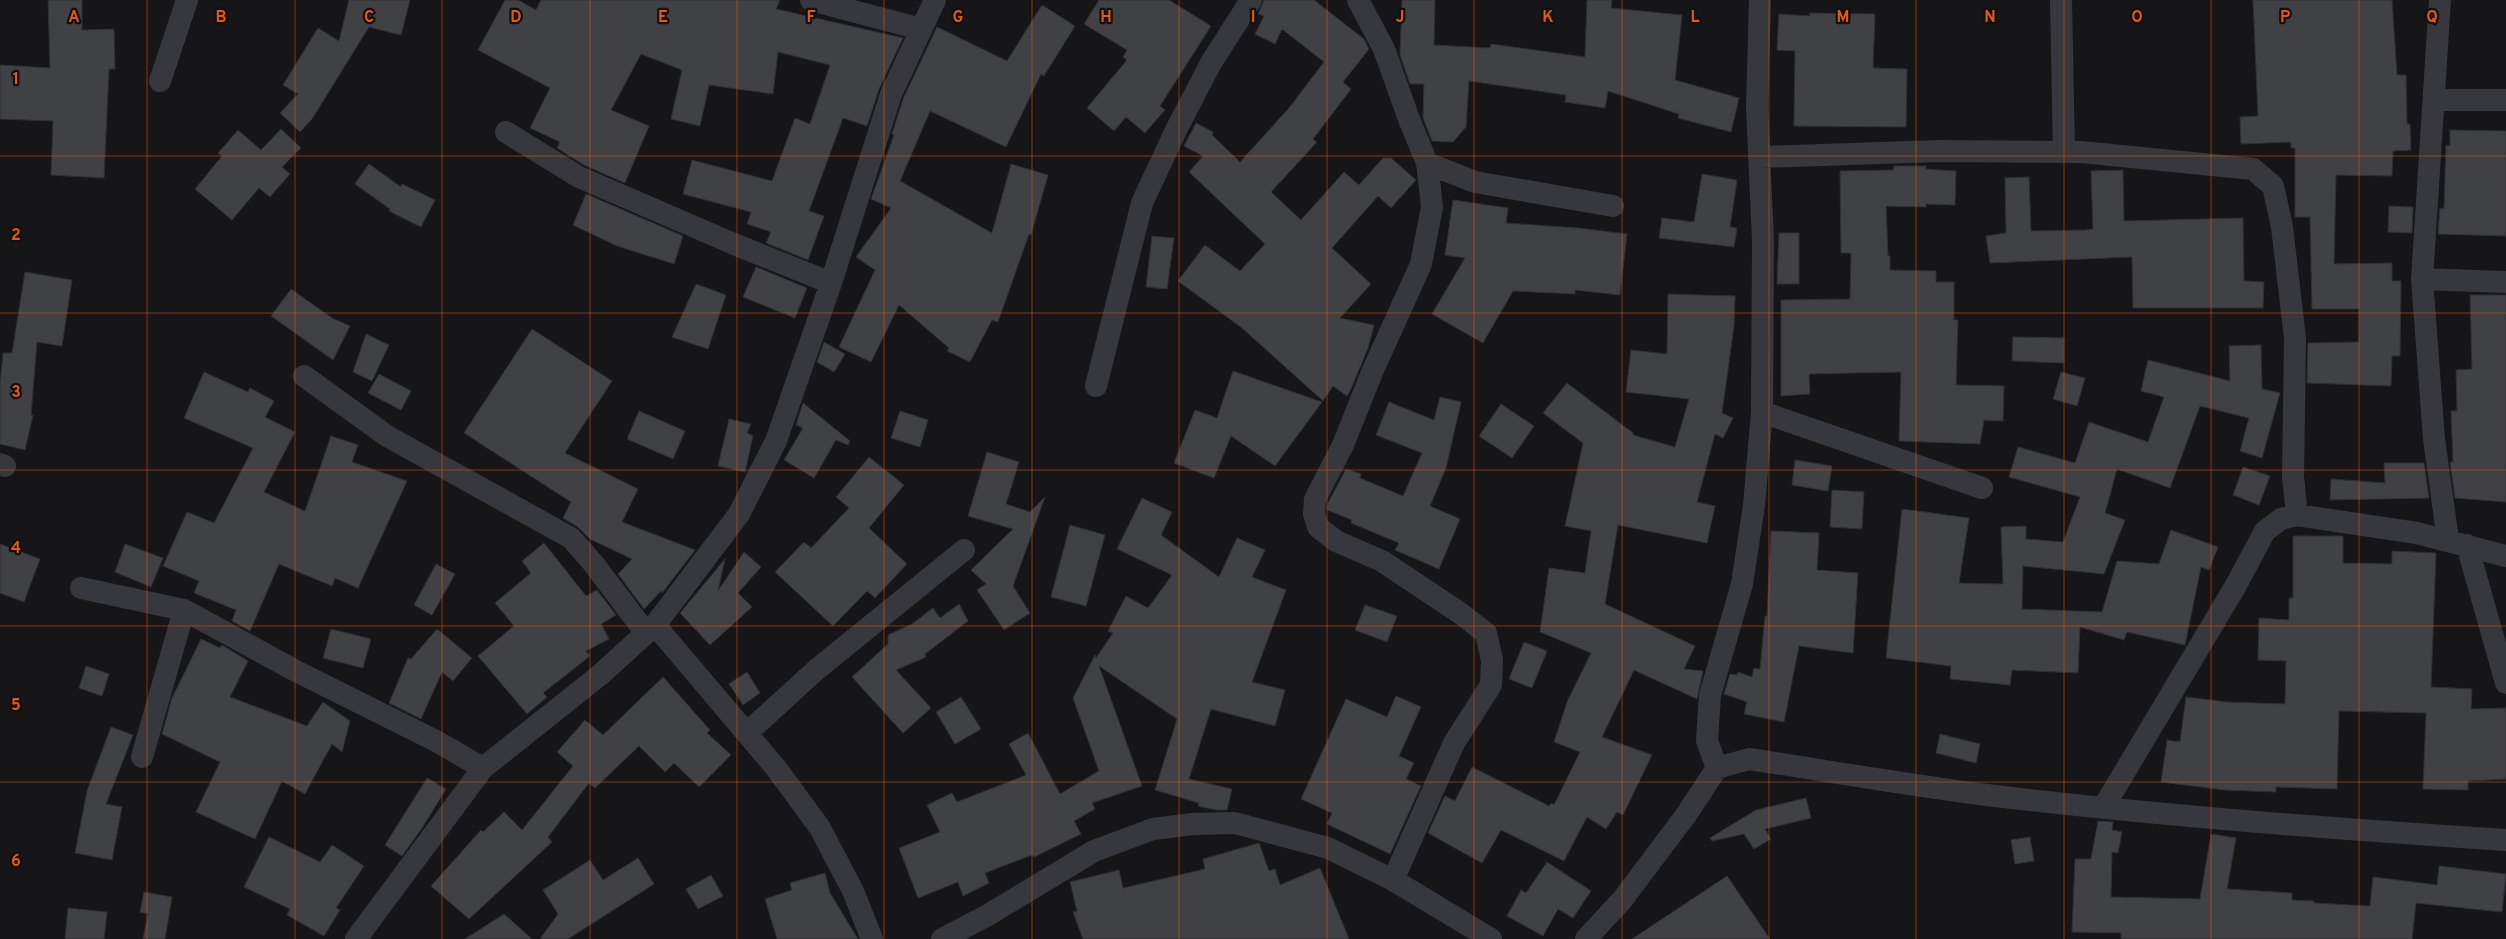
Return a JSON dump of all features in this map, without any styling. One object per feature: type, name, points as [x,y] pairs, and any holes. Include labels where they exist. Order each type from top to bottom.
[{"type":"street","points":[[160,81],[187,0]]},
{"type":"street","points":[[811,0],[921,29]]},
{"type":"street","points":[[356,939],[483,768],[600,675],[650,629],[739,514],[776,441],[831,283],[891,94],[935,0]]},
{"type":"street","points":[[1096,386],[1142,203],[1177,128],[1211,63],[1251,0]]},
{"type":"street","points":[[1358,0],[1384,49],[1427,163],[1432,206],[1421,264],[1373,370],[1343,445],[1315,499],[1314,514],[1318,527],[1336,540],[1382,561],[1460,612],[1486,633],[1492,660],[1491,684],[1454,743],[1393,880]]},
{"type":"street","points":[[1717,768],[1707,741],[1710,695],[1742,584],[1754,505],[1762,412],[1763,240],[1757,108],[1760,0]]},
{"type":"street","points":[[2061,0],[2064,152]]},
{"type":"street","points":[[2440,0],[2422,279],[2434,439],[2457,542],[2506,682]]},
{"type":"street","points":[[2435,100],[2506,100]]},
{"type":"street","points":[[506,132],[579,177],[734,244],[831,283]]},
{"type":"street","points":[[1760,157],[1939,151],[2064,152],[2253,169],[2273,186],[2282,227],[2295,338],[2293,477],[2297,515]]},
{"type":"street","points":[[1427,163],[1475,182],[1613,206]]},
{"type":"street","points":[[2422,279],[2506,282]]},
{"type":"street","points":[[304,376],[387,436],[571,538],[650,629],[747,733],[776,768],[820,828],[853,891],[872,939]]},
{"type":"street","points":[[1762,412],[1982,488]]},
{"type":"street","points":[[2103,808],[2235,587],[2265,531],[2281,520],[2297,515],[2417,532],[2506,556]]},
{"type":"street","points":[[747,733],[816,670],[964,550]]},
{"type":"street","points":[[81,588],[184,610],[296,671],[436,741],[483,768]]},
{"type":"street","points":[[142,757],[184,610]]},
{"type":"street","points":[[1586,939],[1622,900],[1686,815],[1717,768],[1749,759],[1985,794],[2103,808],[2321,828],[2506,840]]},
{"type":"street","points":[[942,939],[988,915],[1094,850],[1153,830],[1185,825],[1235,823],[1328,848],[1393,880],[1491,939]]},
{"type":"building","points":[[48,0],[82,0],[82,30],[114,29],[115,69],[109,69],[104,178],[51,175],[53,121],[0,119],[0,65],[50,68]]},
{"type":"building","points":[[349,0],[410,0],[401,35],[369,27],[312,119],[300,132],[280,113],[298,94],[283,85],[318,28],[339,41]]},
{"type":"building","points":[[505,0],[518,0],[536,10],[541,0],[780,0],[776,9],[903,38],[879,89],[867,126],[843,118],[809,211],[824,216],[808,260],[766,243],[771,232],[747,224],[751,212],[683,194],[692,160],[772,181],[795,118],[810,124],[830,65],[778,52],[773,94],[709,85],[700,126],[671,119],[682,70],[641,54],[611,110],[649,126],[625,183],[584,165],[557,148],[560,142],[530,128],[550,88],[478,50]]},
{"type":"building","points":[[1099,0],[1169,0],[1211,26],[1160,106],[1165,110],[1145,133],[1126,117],[1114,131],[1087,108],[1127,60],[1123,57],[1127,50],[1084,24]]},
{"type":"building","points":[[1264,0],[1314,0],[1364,39],[1369,49],[1343,82],[1351,89],[1313,139],[1317,142],[1271,192],[1301,220],[1344,172],[1359,185],[1383,158],[1391,158],[1416,180],[1391,208],[1378,196],[1332,248],[1371,284],[1340,318],[1374,325],[1368,348],[1347,396],[1333,386],[1323,401],[1242,328],[1178,281],[1205,245],[1240,271],[1265,244],[1189,172],[1203,156],[1184,146],[1196,123],[1213,132],[1212,135],[1240,162],[1289,108],[1324,62],[1282,29],[1275,44],[1255,34],[1264,16],[1258,14]]},
{"type":"building","points":[[1402,0],[1435,0],[1434,45],[1490,48],[1491,44],[1585,57],[1587,0],[1612,0],[1611,8],[1682,15],[1675,80],[1739,98],[1731,132],[1678,118],[1679,114],[1608,91],[1605,108],[1565,102],[1566,95],[1469,81],[1466,127],[1453,142],[1432,141],[1423,118],[1424,84],[1410,84],[1400,55]]},
{"type":"building","points":[[2253,0],[2392,0],[2397,75],[2406,75],[2407,124],[2410,124],[2411,150],[2393,151],[2392,176],[2336,175],[2334,264],[2392,263],[2392,281],[2401,281],[2400,356],[2392,356],[2391,386],[2307,383],[2308,343],[2359,342],[2359,309],[2312,309],[2310,217],[2295,217],[2295,148],[2291,148],[2291,142],[2241,144],[2240,117],[2258,116]]},
{"type":"building","points":[[1042,5],[1075,26],[1044,76],[1041,74],[1006,147],[930,111],[900,181],[992,233],[1011,164],[1048,175],[1031,235],[1029,234],[998,322],[992,320],[970,362],[947,351],[949,348],[899,305],[871,362],[839,347],[875,270],[856,257],[891,208],[871,199],[894,135],[892,134],[903,99],[937,27],[1007,61]]},
{"type":"building","points":[[1810,13],[1875,14],[1873,68],[1907,69],[1906,127],[1794,126],[1795,51],[1777,50],[1779,14],[1810,16]]},
{"type":"building","points":[[281,129],[301,148],[282,167],[290,174],[270,197],[259,188],[232,220],[195,189],[222,156],[218,153],[238,130],[261,150]]},
{"type":"building","points":[[2450,130],[2506,131],[2506,236],[2438,234],[2440,208],[2444,209],[2446,145],[2450,146]]},
{"type":"building","points":[[369,164],[401,187],[402,184],[435,200],[421,227],[389,211],[390,209],[355,184]]},
{"type":"building","points":[[1894,166],[1926,166],[1926,169],[1956,171],[1955,205],[1926,204],[1926,207],[1886,206],[1888,256],[1890,256],[1890,270],[1936,271],[1936,282],[1954,282],[1954,320],[1958,320],[1956,385],[2004,386],[2003,421],[1984,420],[1980,444],[1899,441],[1901,372],[1809,374],[1810,394],[1781,396],[1781,300],[1850,299],[1851,253],[1841,253],[1840,171],[1893,170]]},
{"type":"building","points":[[2123,170],[2124,221],[2243,218],[2244,281],[2264,282],[2263,308],[2133,308],[2132,257],[1990,263],[1986,236],[2006,233],[2005,178],[2029,177],[2031,231],[2086,230],[2093,229],[2091,171]]},
{"type":"building","points":[[1702,174],[1737,180],[1730,227],[1737,228],[1734,247],[1659,238],[1662,218],[1694,222]]},
{"type":"building","points":[[586,194],[683,236],[674,264],[617,246],[573,225]]},
{"type":"building","points":[[1453,200],[1508,208],[1506,223],[1578,228],[1627,234],[1620,295],[1575,290],[1575,294],[1513,291],[1483,343],[1432,314],[1465,258],[1445,255]]},
{"type":"building","points":[[2389,206],[2413,207],[2412,233],[2388,232]]},
{"type":"building","points":[[1779,233],[1799,233],[1799,284],[1777,284]]},
{"type":"building","points":[[1152,236],[1174,238],[1167,289],[1146,287]]},
{"type":"building","points":[[756,267],[807,288],[795,318],[743,297]]},
{"type":"building","points":[[25,272],[72,280],[62,346],[37,342],[31,415],[33,415],[25,450],[0,444],[0,385],[3,353],[12,353]]},
{"type":"building","points":[[696,284],[726,295],[708,349],[672,337]]},
{"type":"building","points":[[291,289],[332,318],[350,326],[333,360],[271,316]]},
{"type":"building","points":[[1668,294],[1735,296],[1734,326],[1722,413],[1733,418],[1723,438],[1715,434],[1697,502],[1715,506],[1707,543],[1618,525],[1605,604],[1695,646],[1684,669],[1703,671],[1697,699],[1634,670],[1602,737],[1652,755],[1623,815],[1617,812],[1606,829],[1587,817],[1564,861],[1501,830],[1482,863],[1428,833],[1445,796],[1455,801],[1472,767],[1549,806],[1551,803],[1554,805],[1580,752],[1554,742],[1567,702],[1591,653],[1540,632],[1549,568],[1585,573],[1591,531],[1565,526],[1583,443],[1543,413],[1567,383],[1633,433],[1633,435],[1675,447],[1689,399],[1626,392],[1631,350],[1667,354]]},
{"type":"building","points":[[2470,295],[2506,295],[2506,502],[2455,498],[2450,462],[2453,462],[2451,411],[2457,411],[2456,370],[2472,369]]},
{"type":"building","points":[[532,329],[612,381],[565,453],[638,489],[622,522],[695,550],[662,593],[661,591],[644,609],[618,574],[632,559],[590,539],[578,527],[563,518],[571,502],[464,433]]},
{"type":"building","points":[[366,334],[389,345],[372,381],[353,372]]},
{"type":"building","points":[[2013,337],[2064,338],[2064,363],[2012,361]]},
{"type":"building","points":[[824,342],[845,354],[834,372],[817,362]]},
{"type":"building","points":[[2261,345],[2262,389],[2280,393],[2262,458],[2240,451],[2249,418],[2200,406],[2170,488],[2117,469],[2105,513],[2125,520],[2104,574],[2023,566],[2022,609],[2102,612],[2117,561],[2159,564],[2171,530],[2218,547],[2209,570],[2201,567],[2185,645],[2127,632],[2124,640],[2080,627],[2078,673],[2012,670],[2010,685],[1950,679],[1951,666],[1886,658],[1902,509],[1969,518],[1959,583],[2003,584],[2001,527],[2026,526],[2026,539],[2063,542],[2080,497],[2009,477],[2018,447],[2075,463],[2089,422],[2148,442],[2164,397],[2141,391],[2148,360],[2230,381],[2229,346]]},
{"type":"building","points":[[1233,371],[1322,402],[1275,466],[1231,436],[1214,478],[1174,463],[1195,410],[1217,418]]},
{"type":"building","points":[[204,372],[248,392],[250,388],[274,401],[265,417],[295,432],[264,492],[305,511],[331,436],[358,445],[352,462],[407,481],[358,588],[335,578],[332,586],[279,564],[250,631],[232,621],[236,610],[194,593],[199,581],[163,566],[187,512],[214,523],[253,448],[184,418]]},
{"type":"building","points":[[2061,372],[2085,378],[2077,406],[2053,399]]},
{"type":"building","points":[[379,374],[411,391],[401,410],[368,393]]},
{"type":"building","points":[[1440,397],[1461,402],[1446,468],[1430,506],[1460,519],[1439,569],[1395,550],[1399,543],[1351,523],[1352,520],[1327,510],[1328,503],[1346,469],[1361,474],[1360,478],[1403,496],[1422,453],[1376,435],[1389,402],[1434,420]]},
{"type":"building","points":[[803,403],[850,441],[848,445],[836,440],[814,478],[784,460],[803,428],[796,425]]},
{"type":"building","points":[[1501,404],[1534,426],[1512,458],[1479,436]]},
{"type":"building","points":[[639,411],[685,431],[673,459],[627,439]]},
{"type":"building","points":[[900,411],[928,420],[920,447],[891,438]]},
{"type":"building","points":[[729,419],[751,424],[747,433],[753,436],[745,472],[718,466]]},
{"type":"building","points":[[987,452],[1019,462],[1006,504],[1030,512],[1045,497],[1013,586],[1030,613],[1004,630],[977,590],[986,584],[971,570],[1013,529],[968,516]]},
{"type":"building","points":[[869,457],[904,485],[869,528],[907,564],[875,598],[867,591],[833,626],[775,572],[804,542],[811,548],[849,508],[836,497]]},
{"type":"building","points":[[1795,460],[1832,466],[1828,491],[1792,485]]},
{"type":"building","points":[[2384,463],[2424,463],[2429,498],[2330,500],[2331,479],[2385,483]]},
{"type":"building","points":[[2243,467],[2270,476],[2259,505],[2233,495]]},
{"type":"building","points":[[1832,490],[1864,492],[1862,529],[1830,527]]},
{"type":"building","points":[[1142,498],[1172,512],[1161,535],[1219,577],[1237,538],[1265,550],[1252,577],[1286,590],[1252,682],[1285,690],[1275,726],[1211,709],[1189,779],[1232,789],[1227,810],[1216,810],[1198,806],[1199,803],[1155,790],[1177,719],[1099,666],[1142,786],[1092,803],[1095,809],[1074,821],[1081,834],[1034,857],[1032,855],[985,873],[989,883],[963,896],[958,882],[918,898],[899,848],[940,832],[927,805],[952,793],[957,802],[1026,775],[1009,744],[1028,733],[1060,794],[1099,771],[1073,698],[1095,655],[1096,658],[1113,633],[1108,631],[1126,596],[1148,608],[1172,575],[1117,549]]},
{"type":"building","points":[[1070,525],[1105,535],[1086,606],[1051,597]]},
{"type":"building","points":[[1771,531],[1819,533],[1817,570],[1858,573],[1853,653],[1799,646],[1784,722],[1744,714],[1747,702],[1724,694],[1730,674],[1737,675],[1738,672],[1752,677],[1754,668],[1760,669],[1765,616],[1767,616]]},
{"type":"building","points":[[2293,536],[2343,536],[2343,563],[2392,564],[2392,551],[2436,553],[2431,687],[2472,689],[2471,709],[2506,708],[2506,779],[2468,781],[2468,790],[2423,789],[2426,713],[2339,711],[2337,789],[2276,787],[2276,792],[2225,790],[2161,782],[2167,740],[2180,742],[2186,697],[2227,702],[2285,704],[2286,661],[2258,660],[2259,618],[2289,620],[2289,598],[2293,598]]},
{"type":"building","points":[[544,543],[586,596],[597,590],[616,615],[601,624],[609,639],[586,651],[590,656],[543,693],[547,697],[527,714],[478,656],[514,626],[495,603],[531,573],[522,561]]},
{"type":"building","points":[[0,544],[40,559],[24,602],[0,593]]},
{"type":"building","points":[[125,544],[163,558],[151,587],[115,572]]},
{"type":"building","points":[[744,552],[761,567],[738,593],[752,607],[710,645],[680,613],[725,559],[718,591]]},
{"type":"building","points":[[436,564],[455,574],[432,615],[414,605]]},
{"type":"building","points":[[959,604],[968,621],[925,654],[926,657],[896,670],[931,708],[903,733],[852,677],[888,644],[888,635],[912,624],[933,608],[940,618]]},
{"type":"building","points":[[1365,605],[1397,616],[1387,642],[1355,630]]},
{"type":"building","points":[[331,629],[371,639],[363,668],[323,658]]},
{"type":"building","points":[[437,629],[472,658],[453,681],[442,672],[421,719],[389,703],[408,658],[411,659]]},
{"type":"building","points":[[201,639],[220,648],[222,645],[248,661],[230,697],[307,726],[323,702],[350,721],[342,752],[332,744],[305,794],[282,781],[255,839],[196,812],[220,762],[162,734],[172,698]]},
{"type":"building","points":[[1524,642],[1547,651],[1532,688],[1509,679]]},
{"type":"building","points":[[86,666],[109,674],[102,696],[79,688]]},
{"type":"building","points":[[747,672],[760,693],[743,705],[729,684]]},
{"type":"building","points":[[663,677],[710,730],[707,733],[731,755],[699,787],[674,763],[665,772],[639,746],[595,788],[589,783],[548,837],[552,842],[469,919],[431,886],[481,830],[483,832],[504,812],[522,830],[573,766],[557,752],[585,720],[603,735]]},
{"type":"building","points":[[1396,696],[1421,707],[1399,756],[1414,763],[1406,779],[1421,786],[1390,854],[1327,824],[1332,813],[1301,799],[1346,699],[1387,717]]},
{"type":"building","points":[[961,697],[981,729],[955,744],[936,712]]},
{"type":"building","points":[[111,727],[133,735],[106,804],[122,807],[112,860],[75,853],[87,791]]},
{"type":"building","points":[[1940,734],[1980,744],[1976,763],[1936,753]]},
{"type":"building","points":[[427,778],[446,789],[402,856],[385,845]]},
{"type":"building","points":[[1806,798],[1811,818],[1765,829],[1771,839],[1754,849],[1744,834],[1712,841],[1710,838],[1756,810]]},
{"type":"building","points":[[2098,821],[2113,822],[2112,830],[2122,832],[2118,853],[2112,852],[2111,897],[2200,899],[2211,834],[2236,838],[2227,889],[2292,893],[2292,900],[2370,906],[2373,877],[2437,885],[2439,866],[2506,874],[2502,912],[2416,903],[2412,939],[2121,939],[2121,933],[2072,932],[2075,859],[2091,859]]},
{"type":"building","points":[[269,837],[320,862],[332,845],[364,866],[336,908],[340,910],[324,936],[287,915],[290,909],[244,887]]},
{"type":"building","points":[[2030,837],[2034,861],[2015,864],[2011,840]]},
{"type":"building","points":[[1259,843],[1269,871],[1275,869],[1280,885],[1320,868],[1349,939],[1083,939],[1073,912],[1077,911],[1070,882],[1119,870],[1123,888],[1205,869],[1203,859]]},
{"type":"building","points":[[638,858],[654,884],[568,939],[540,939],[558,914],[543,890],[590,860],[603,880]]},
{"type":"building","points":[[1547,862],[1591,891],[1573,918],[1558,909],[1543,936],[1507,916],[1521,890],[1526,893]]},
{"type":"building","points":[[825,873],[830,893],[858,939],[777,939],[765,899],[792,890],[790,883]]},
{"type":"building","points":[[711,875],[723,896],[698,909],[686,889]]},
{"type":"building","points":[[1727,876],[1770,939],[1632,939]]},
{"type":"building","points":[[144,892],[172,897],[165,939],[143,939],[148,914],[140,912]]},
{"type":"building","points":[[68,908],[107,912],[104,939],[65,939]]},
{"type":"building","points":[[504,914],[532,939],[465,939]]}]
